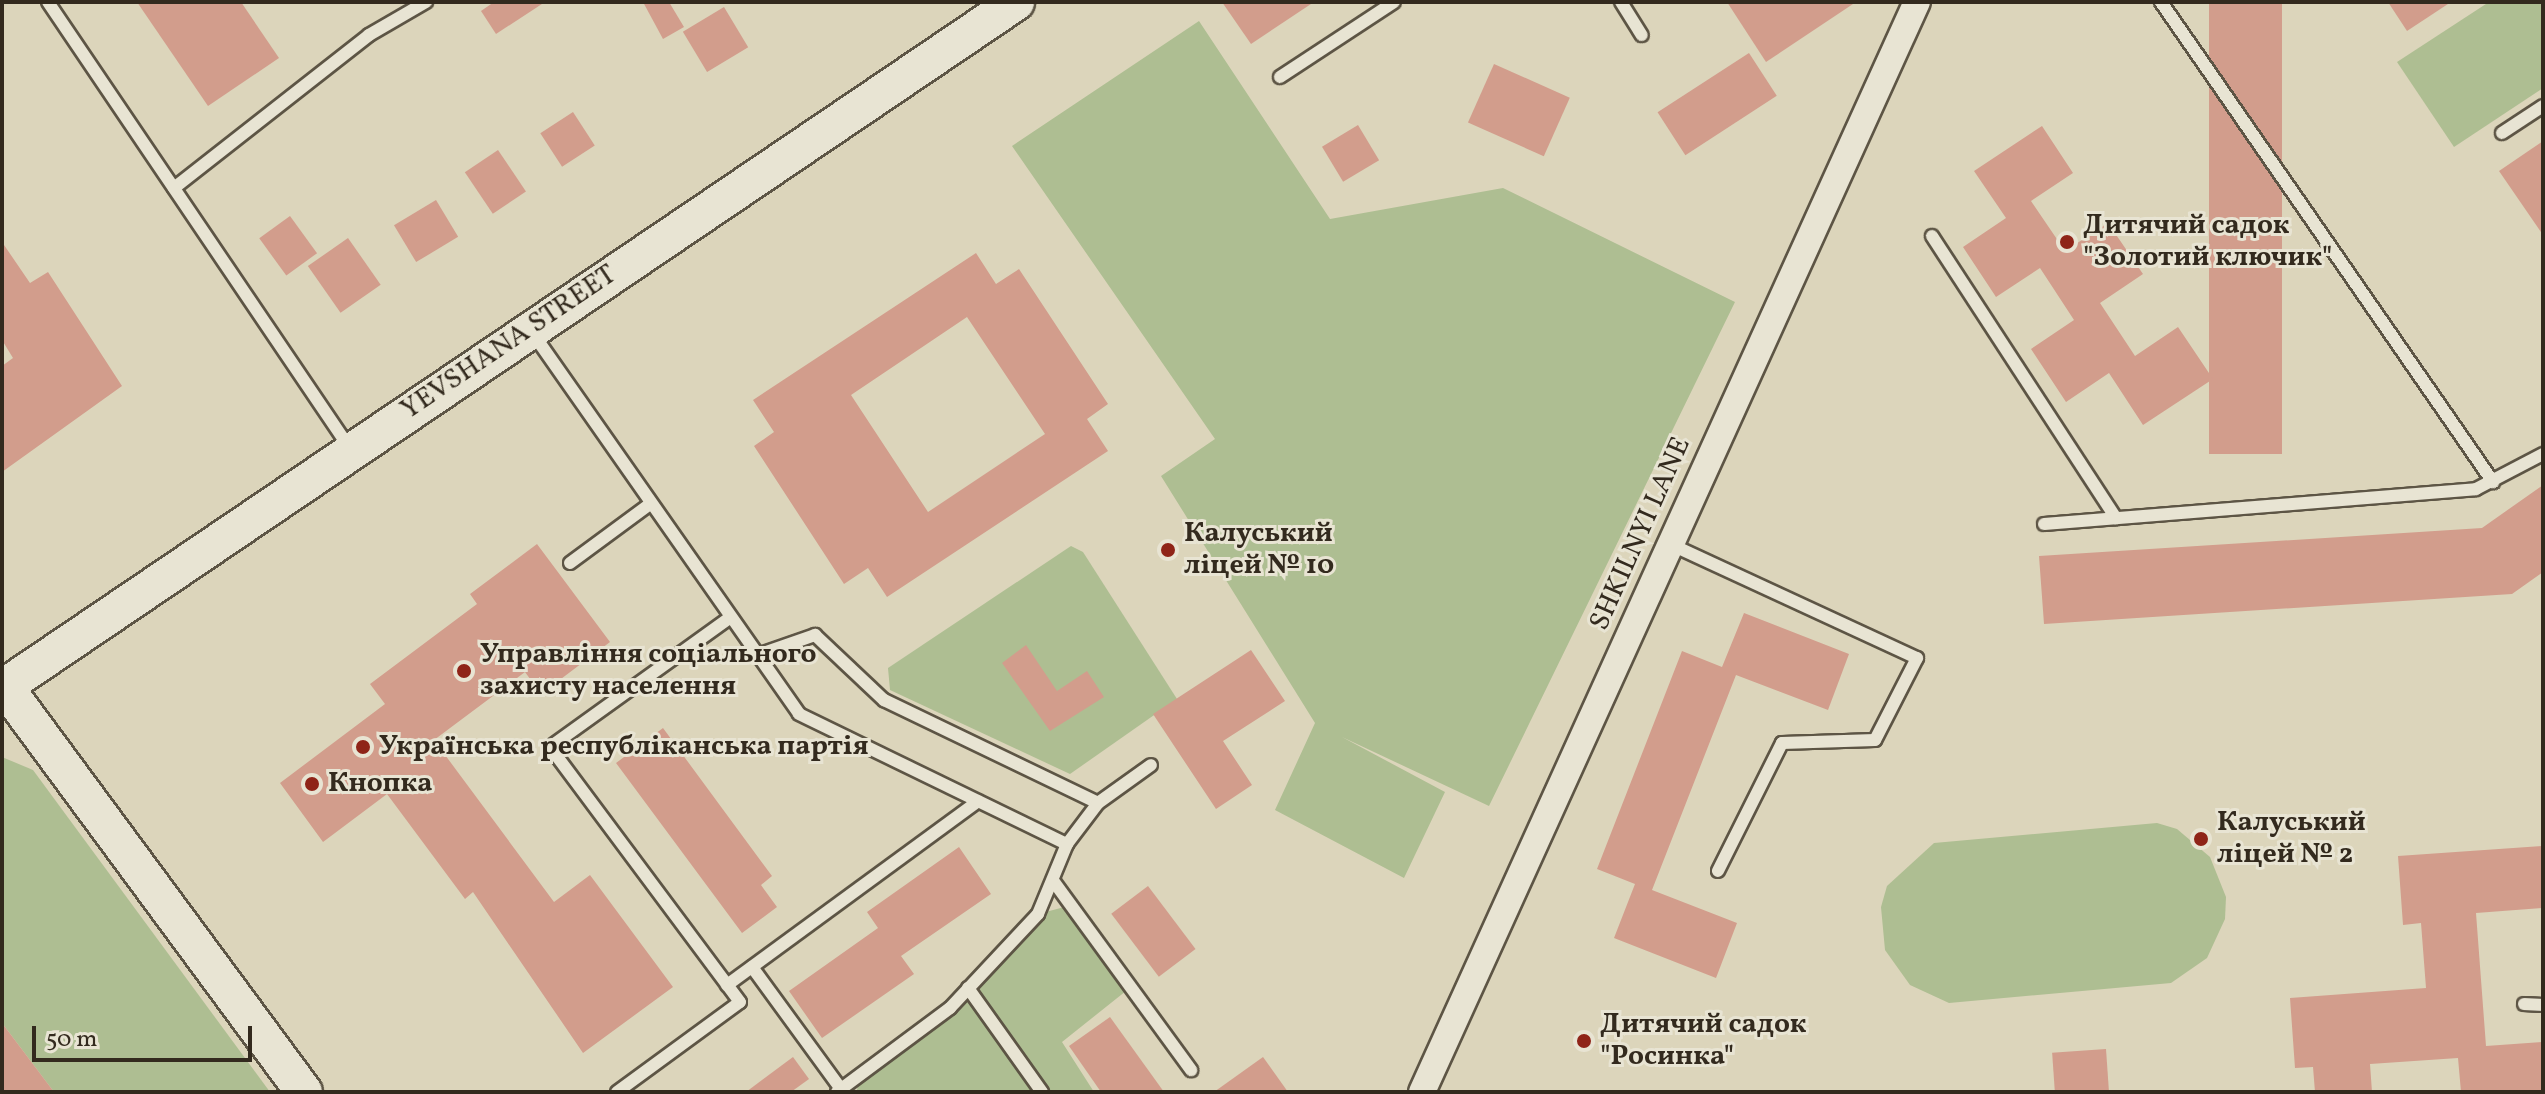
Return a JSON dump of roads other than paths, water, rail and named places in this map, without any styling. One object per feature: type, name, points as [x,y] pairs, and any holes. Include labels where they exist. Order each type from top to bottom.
[{"type":"main road","name":"YEVSHANA STREET","points":[[3,686],[1016,2]]},
{"type":"main road","points":[[3,686],[300,1090]]},
{"type":"street","name":"SHKILNYI LANE","points":[[1422,1092],[1917,2]]},
{"type":"lane","points":[[48,2],[351,450]]},
{"type":"lane","points":[[174,188],[369,35],[426,2]]},
{"type":"lane","points":[[1280,77],[1394,2]]},
{"type":"lane","points":[[1621,2],[1642,35]]},
{"type":"lane","points":[[2161,2],[2493,482]]},
{"type":"lane","points":[[2502,133],[2543,106]]},
{"type":"lane","points":[[1932,236],[2116,518]]},
{"type":"lane","points":[[530,329],[728,619],[799,714],[1067,844]]},
{"type":"lane","points":[[2044,524],[2493,482],[2543,454]]},
{"type":"lane","points":[[570,563],[650,504]]},
{"type":"lane","points":[[1670,544],[1917,658],[1875,740],[1782,743],[1718,871]]},
{"type":"lane","points":[[617,1092],[740,1002],[550,747],[728,619]]},
{"type":"lane","points":[[755,656],[815,635],[884,700],[1098,803]]},
{"type":"lane","points":[[752,967],[839,1090],[968,988],[1038,914],[1054,882],[1067,844],[1098,803],[1151,765]]},
{"type":"lane","points":[[727,985],[978,801]]},
{"type":"lane","points":[[1054,882],[1191,1070]]},
{"type":"lane","points":[[968,988],[1042,1092]]},
{"type":"lane","points":[[2524,1004],[2543,1005]]},
{"type":"place","name":"Дитячий садок \"Золотий ключик\"","points":[[2067,242]]},
{"type":"place","name":"Калуський ліцей № 10","points":[[1168,550]]},
{"type":"place","name":"Управління соціального захисту населення","points":[[464,671]]},
{"type":"place","name":"Українська республіканська партія","points":[[363,747]]},
{"type":"place","name":"Кнопка","points":[[312,784]]},
{"type":"place","name":"Калуський ліцей № 2","points":[[2201,839]]},
{"type":"place","name":"Дитячий садок \"Росинка\"","points":[[1584,1041]]}]
